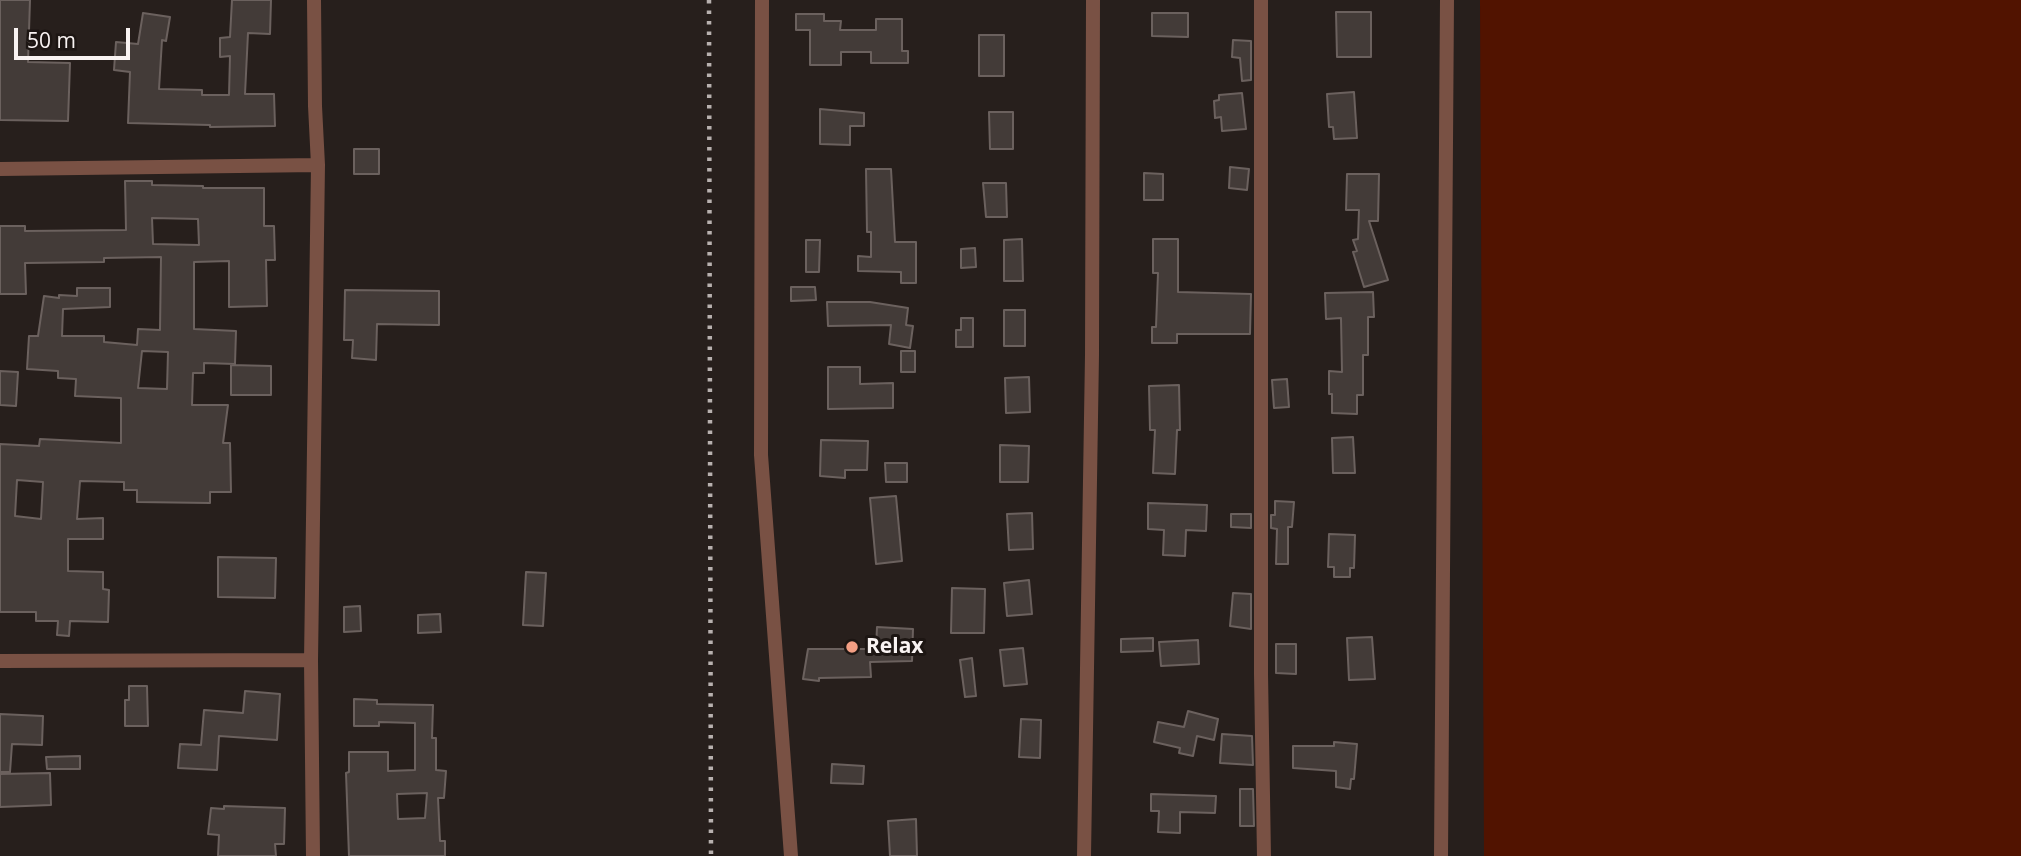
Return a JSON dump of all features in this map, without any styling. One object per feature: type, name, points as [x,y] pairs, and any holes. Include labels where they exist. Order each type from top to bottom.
[{"type":"street","points":[[313,856],[310,660],[318,165],[314,0]]},
{"type":"street","points":[[762,0],[761,455],[791,856]]},
{"type":"street","points":[[1084,856],[1093,355],[1093,0]]},
{"type":"street","points":[[1261,0],[1261,674],[1264,856]]},
{"type":"street","points":[[1441,856],[1447,0]]},
{"type":"street","points":[[0,169],[318,165]]},
{"type":"street","points":[[0,661],[310,660]]},
{"type":"shaded area","points":[[1480,0],[2021,0],[2021,856],[1484,856]]},
{"type":"building","points":[[0,0],[30,0],[28,62],[70,63],[68,121],[0,120]]},
{"type":"building","points":[[232,0],[271,0],[270,34],[248,33],[245,94],[274,94],[275,126],[210,127],[128,123],[130,72],[114,70],[116,42],[138,44],[143,13],[170,17],[166,41],[162,40],[159,89],[202,90],[202,95],[229,95],[230,56],[220,57],[220,38],[230,37]]},
{"type":"building","points":[[1336,12],[1371,12],[1371,57],[1337,57]]},
{"type":"building","points":[[1152,13],[1188,13],[1188,37],[1152,36]]},
{"type":"building","points":[[796,14],[824,14],[824,21],[841,21],[840,30],[876,30],[876,19],[902,19],[902,51],[908,51],[908,63],[871,63],[871,52],[841,52],[841,65],[810,65],[810,30],[796,30]]},
{"type":"building","points":[[979,35],[1004,35],[1004,76],[979,76]]},
{"type":"building","points":[[1233,40],[1251,41],[1251,80],[1242,81],[1240,58],[1232,57]]},
{"type":"building","points":[[1354,92],[1357,138],[1334,139],[1333,127],[1329,127],[1327,94]]},
{"type":"building","points":[[1242,93],[1246,129],[1222,131],[1221,117],[1215,118],[1214,101],[1219,100],[1219,95]]},
{"type":"building","points":[[820,109],[864,113],[864,126],[850,126],[850,145],[820,144]]},
{"type":"building","points":[[989,112],[1013,112],[1013,149],[990,149]]},
{"type":"building","points":[[354,149],[379,149],[379,174],[354,174]]},
{"type":"building","points":[[1230,167],[1249,169],[1247,190],[1229,188]]},
{"type":"building","points":[[866,169],[891,169],[895,242],[916,242],[916,283],[901,283],[901,272],[858,271],[858,256],[871,257],[871,232],[867,232]]},
{"type":"building","points":[[1144,173],[1163,174],[1163,200],[1144,200]]},
{"type":"building","points":[[1347,174],[1379,174],[1378,221],[1369,221],[1388,280],[1364,287],[1353,252],[1357,251],[1353,240],[1358,239],[1359,210],[1346,210]]},
{"type":"building","points":[[125,181],[152,181],[152,185],[203,188],[264,188],[264,226],[274,226],[275,260],[266,260],[267,306],[229,307],[229,261],[194,262],[194,329],[236,331],[235,364],[204,363],[204,373],[193,373],[192,405],[228,405],[223,443],[230,443],[231,492],[210,492],[210,503],[137,502],[137,490],[124,490],[124,482],[80,481],[77,519],[103,518],[103,539],[68,539],[68,571],[103,572],[103,589],[109,590],[108,622],[70,621],[69,636],[57,635],[58,621],[36,621],[36,612],[0,612],[0,444],[39,446],[40,439],[121,443],[121,398],[75,396],[76,379],[58,378],[58,371],[27,369],[29,336],[38,336],[44,296],[77,296],[77,288],[110,288],[110,307],[63,309],[62,336],[104,336],[104,342],[137,345],[138,329],[160,330],[161,257],[104,258],[104,262],[25,263],[26,294],[0,294],[0,226],[25,226],[25,231],[126,230]],"holes":[[[152,218],[198,219],[199,245],[153,244]],[[142,351],[168,352],[167,389],[138,388]],[[17,480],[43,482],[41,519],[15,516]]]},
{"type":"building","points":[[983,183],[1006,183],[1007,217],[986,217]]},
{"type":"building","points":[[1022,239],[1023,281],[1004,281],[1004,240]]},
{"type":"building","points":[[1153,239],[1178,239],[1178,292],[1251,294],[1250,334],[1177,334],[1177,343],[1152,343],[1152,327],[1156,327],[1158,273],[1153,273]]},
{"type":"building","points":[[806,240],[820,240],[819,272],[806,272]]},
{"type":"building","points":[[975,248],[976,267],[961,268],[961,249]]},
{"type":"building","points":[[791,287],[815,287],[816,300],[791,301]]},
{"type":"building","points":[[345,290],[439,291],[439,325],[377,324],[376,360],[352,358],[353,340],[344,340]]},
{"type":"building","points":[[1373,292],[1374,317],[1368,317],[1368,355],[1363,355],[1363,395],[1357,395],[1357,414],[1332,413],[1329,371],[1342,372],[1341,318],[1326,319],[1325,293]]},
{"type":"building","points":[[827,302],[870,302],[908,308],[906,325],[913,326],[910,348],[889,344],[891,325],[828,326]]},
{"type":"building","points":[[1004,310],[1025,310],[1025,346],[1004,346]]},
{"type":"building","points":[[961,318],[973,318],[973,347],[956,347],[956,330],[961,330]]},
{"type":"building","points":[[901,351],[915,351],[915,372],[901,372]]},
{"type":"building","points":[[231,365],[271,366],[271,395],[231,395]]},
{"type":"building","points":[[828,367],[860,367],[860,384],[893,383],[893,408],[828,409]]},
{"type":"building","points":[[0,371],[18,372],[16,406],[0,405]]},
{"type":"building","points":[[1029,377],[1030,412],[1006,413],[1005,378]]},
{"type":"building","points":[[1287,379],[1289,407],[1274,408],[1272,380]]},
{"type":"building","points":[[1179,385],[1180,430],[1177,430],[1175,474],[1153,473],[1155,430],[1150,430],[1149,386]]},
{"type":"building","points":[[1353,437],[1355,473],[1333,473],[1332,438]]},
{"type":"building","points":[[821,440],[868,441],[867,470],[845,470],[845,478],[820,476]]},
{"type":"building","points":[[1000,445],[1029,446],[1028,482],[1000,482]]},
{"type":"building","points":[[885,463],[907,463],[907,482],[886,482]]},
{"type":"building","points":[[896,496],[902,561],[876,564],[870,498]]},
{"type":"building","points":[[1275,501],[1294,502],[1292,527],[1288,527],[1288,564],[1276,564],[1277,529],[1271,528]]},
{"type":"building","points":[[1148,503],[1207,505],[1206,531],[1186,530],[1185,556],[1163,555],[1164,530],[1148,529]]},
{"type":"building","points":[[1032,513],[1033,549],[1009,550],[1007,514]]},
{"type":"building","points":[[1231,514],[1251,514],[1251,528],[1231,527]]},
{"type":"building","points":[[1329,534],[1355,535],[1354,568],[1350,568],[1350,577],[1334,577],[1334,567],[1328,567]]},
{"type":"building","points":[[218,557],[276,558],[275,598],[218,597]]},
{"type":"building","points":[[526,572],[546,573],[543,626],[523,625]]},
{"type":"building","points":[[1029,580],[1032,614],[1007,616],[1004,583]]},
{"type":"building","points":[[952,588],[985,589],[984,633],[951,633]]},
{"type":"building","points":[[1233,593],[1251,594],[1251,629],[1230,626]]},
{"type":"building","points":[[360,606],[361,631],[344,632],[344,607]]},
{"type":"building","points":[[440,614],[441,632],[418,633],[418,615]]},
{"type":"building","points":[[877,627],[913,629],[912,661],[870,662],[871,677],[819,678],[819,681],[803,679],[808,649],[876,649]]},
{"type":"building","points":[[1372,637],[1375,679],[1349,680],[1347,638]]},
{"type":"building","points":[[1153,638],[1153,651],[1121,652],[1121,639]]},
{"type":"building","points":[[1198,640],[1199,664],[1161,666],[1159,642]]},
{"type":"building","points":[[1276,644],[1296,644],[1296,674],[1276,673]]},
{"type":"building","points":[[1023,648],[1027,684],[1004,686],[1000,650]]},
{"type":"building","points":[[972,658],[976,696],[965,697],[960,660]]},
{"type":"building","points":[[129,686],[147,686],[148,726],[125,726],[125,700],[129,700]]},
{"type":"building","points":[[245,691],[280,694],[277,740],[219,736],[217,770],[178,768],[180,744],[201,745],[204,710],[243,713]]},
{"type":"building","points":[[354,699],[377,700],[377,704],[433,705],[432,738],[436,738],[436,770],[446,771],[444,798],[438,798],[440,841],[445,841],[445,856],[349,856],[346,773],[349,772],[349,752],[388,752],[388,771],[415,770],[415,723],[379,722],[379,726],[354,726]],"holes":[[[427,793],[425,818],[398,819],[397,794]]]},
{"type":"building","points":[[1188,711],[1218,719],[1214,740],[1197,736],[1193,756],[1179,753],[1180,748],[1154,742],[1158,722],[1184,727]]},
{"type":"building","points":[[0,714],[43,716],[42,745],[12,744],[10,772],[0,772]]},
{"type":"building","points":[[1021,719],[1041,720],[1040,758],[1019,757]]},
{"type":"building","points":[[1222,734],[1252,736],[1253,765],[1220,763]]},
{"type":"building","points":[[1334,742],[1357,744],[1354,779],[1351,779],[1350,789],[1336,787],[1336,771],[1293,768],[1293,746],[1334,746]]},
{"type":"building","points":[[80,756],[80,769],[47,769],[46,757]]},
{"type":"building","points":[[832,764],[864,766],[863,784],[831,783]]},
{"type":"building","points":[[50,773],[51,805],[0,807],[0,774]]},
{"type":"building","points":[[1240,789],[1253,789],[1254,826],[1240,826]]},
{"type":"building","points":[[1151,794],[1216,796],[1215,813],[1180,812],[1180,833],[1158,832],[1159,811],[1151,811]]},
{"type":"building","points":[[224,806],[285,808],[284,844],[275,844],[276,856],[218,856],[219,835],[208,834],[211,808],[224,809]]},
{"type":"building","points":[[916,819],[917,856],[890,856],[888,821]]},
{"type":"railway","points":[[709,0],[711,856]]},
{"type":"place","name":"Relax","points":[[852,647]]}]
